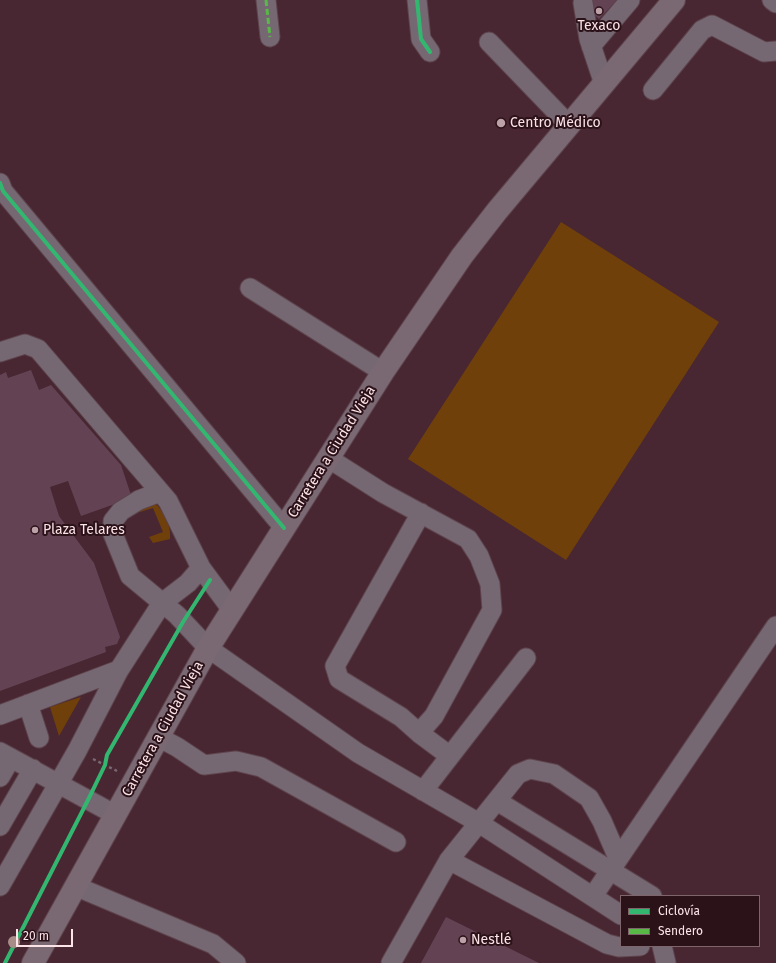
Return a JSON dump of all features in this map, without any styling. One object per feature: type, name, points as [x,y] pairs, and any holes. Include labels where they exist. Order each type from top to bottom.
[{"type":"main road","name":"Carretera a Ciudad Vieja","points":[[33,963],[114,814],[208,648],[383,372],[462,256],[497,210],[674,0]]},
{"type":"street","points":[[266,0],[270,37]]},
{"type":"street","points":[[416,0],[421,39],[430,52]]},
{"type":"street","points":[[591,46],[630,0]]},
{"type":"street","points":[[772,0],[776,3]]},
{"type":"street","points":[[583,3],[591,46],[604,84]]},
{"type":"street","points":[[654,90],[702,30],[712,24],[764,52],[776,51]]},
{"type":"street","points":[[489,42],[569,125]]},
{"type":"street","points":[[0,183],[2,191],[284,528]]},
{"type":"street","points":[[250,288],[383,372]]},
{"type":"street","points":[[0,352],[25,344],[38,349],[168,501],[201,568],[232,610]]},
{"type":"street","points":[[328,458],[383,493],[468,539],[479,556],[490,584],[492,610],[434,716],[419,733]]},
{"type":"street","points":[[160,492],[139,500],[121,511],[113,521],[113,534],[130,576],[177,615],[208,648],[358,753],[479,823],[620,914]]},
{"type":"street","points":[[420,513],[335,666],[339,679],[401,717],[419,733],[450,756]]},
{"type":"street","points":[[0,886],[77,751],[119,670],[162,603],[188,583],[201,568]]},
{"type":"street","points":[[593,896],[776,626]]},
{"type":"street","points":[[424,791],[526,658]]},
{"type":"street","points":[[0,714],[119,670]]},
{"type":"street","points":[[28,704],[39,738]]},
{"type":"street","points":[[158,737],[178,747],[204,765],[236,761],[261,767],[396,842]]},
{"type":"street","points":[[0,776],[5,755],[114,814]]},
{"type":"street","points":[[0,826],[33,769]]},
{"type":"street","points":[[391,963],[449,860],[518,774],[530,769],[554,774],[589,798],[602,821],[614,864]]},
{"type":"street","points":[[497,801],[614,864],[651,895]]},
{"type":"street","points":[[449,860],[607,944],[620,947]]},
{"type":"street","points":[[75,886],[213,944],[236,963]]},
{"type":"street","points":[[662,947],[666,963]]},
{"type":"path","points":[[102,772],[106,760]]},
{"type":"shaded area","points":[[561,222],[719,322],[566,560],[408,459]]},
{"type":"shaded area","points":[[153,501],[160,508],[166,518],[170,539],[153,543],[149,537],[163,532],[153,508],[140,512],[137,505]]},
{"type":"shaded area","points":[[81,697],[59,736],[50,707]]},
{"type":"building","name":"Texaco","points":[[579,0],[617,0],[599,19]]},
{"type":"building","name":"Plaza Telares","points":[[31,370],[39,390],[51,385],[121,465],[132,498],[81,516],[68,481],[50,487],[59,516],[94,563],[120,637],[117,644],[105,647],[106,652],[0,691],[0,375],[6,372],[8,378]]},
{"type":"building","name":"Nestlé","points":[[446,917],[539,963],[421,963]]},
{"type":"marked path","points":[[266,0],[270,37]]},
{"type":"cycle path","points":[[417,0],[421,39],[430,52]]},
{"type":"cycle path","points":[[0,183],[3,191],[284,528]]},
{"type":"cycle path","points":[[5,963],[88,800],[105,765],[107,755],[183,622],[210,580]]},
{"type":"place","name":"Texaco","points":[[599,11]]},
{"type":"place","name":"Centro Médico","points":[[501,123]]},
{"type":"place","name":"Plaza Telares","points":[[35,530]]},
{"type":"place","name":"Nestlé","points":[[463,940]]}]
